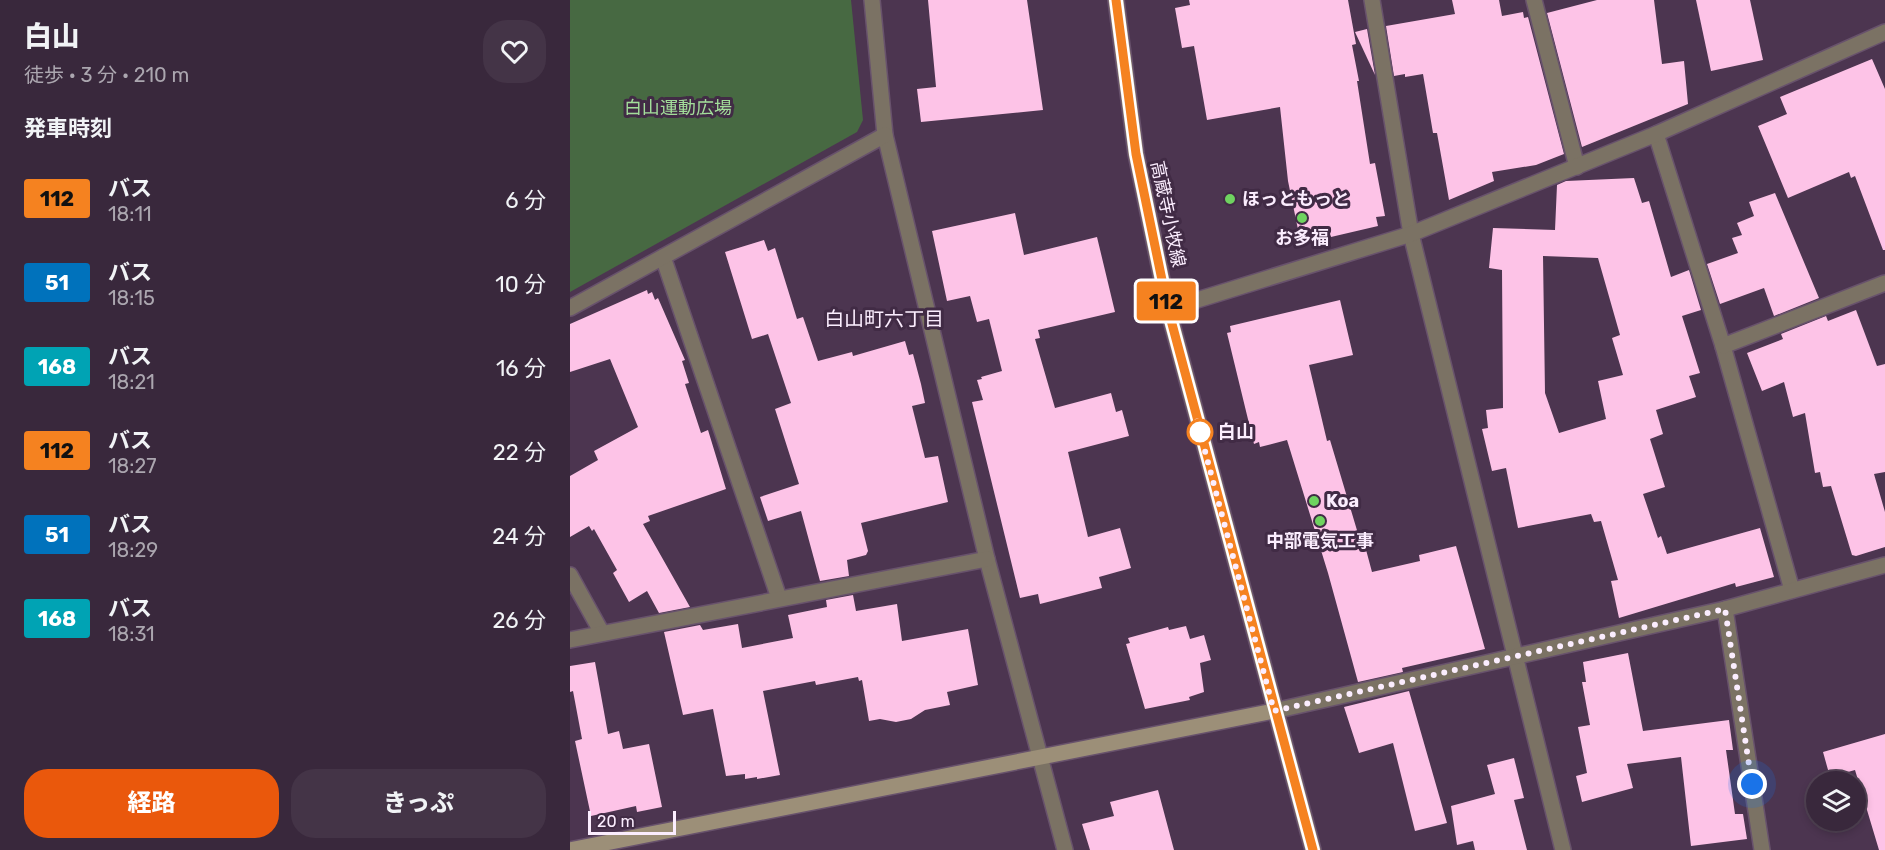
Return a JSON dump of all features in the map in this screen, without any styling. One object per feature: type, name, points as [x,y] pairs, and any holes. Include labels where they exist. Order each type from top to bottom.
[{"type":"main road","name":"高蔵寺小牧線","points":[[1116,0],[1136,154],[1168,309],[1313,850]]},
{"type":"main road","points":[[570,850],[1274,711]]},
{"type":"street","points":[[872,0],[885,135],[987,559],[1065,850]]},
{"type":"street","points":[[1372,0],[1411,234],[1563,850]]},
{"type":"street","points":[[1534,0],[1577,167]]},
{"type":"street","points":[[1168,309],[1411,234],[1656,134],[1885,32]]},
{"type":"street","points":[[1656,134],[1723,346],[1792,590]]},
{"type":"street","points":[[570,308],[885,135]]},
{"type":"street","points":[[663,257],[779,598]]},
{"type":"street","points":[[1723,346],[1885,283]]},
{"type":"street","points":[[570,640],[987,559]]},
{"type":"street","points":[[1274,711],[1725,609],[1885,566]]},
{"type":"street","points":[[570,574],[602,633]]},
{"type":"street","points":[[1725,609],[1762,850]]},
{"type":"green space","name":"白山運動広場","points":[[570,0],[851,0],[863,120],[857,132],[570,292]]},
{"type":"building","points":[[928,0],[1027,0],[1043,110],[921,122],[917,89],[936,87]]},
{"type":"building","points":[[1189,0],[1348,0],[1356,44],[1352,45],[1370,164],[1375,163],[1385,216],[1376,217],[1378,226],[1301,244],[1288,181],[1280,107],[1207,120],[1194,46],[1182,48],[1175,8],[1190,5]]},
{"type":"building","points":[[1452,0],[1499,0],[1502,16],[1523,12],[1524,18],[1528,17],[1564,154],[1536,165],[1492,172],[1494,181],[1449,200],[1437,133],[1433,133],[1423,74],[1394,76],[1386,26],[1455,14]]},
{"type":"building","points":[[1597,0],[1654,0],[1662,64],[1684,61],[1688,104],[1582,147],[1547,13]]},
{"type":"building","points":[[1696,0],[1750,0],[1763,60],[1711,71]]},
{"type":"building","points":[[1367,29],[1375,75],[1355,32]]},
{"type":"building","points":[[1872,59],[1885,89],[1885,250],[1883,250],[1855,176],[1851,178],[1849,172],[1788,198],[1758,126],[1787,114],[1780,97]]},
{"type":"building","points":[[1634,178],[1642,203],[1649,201],[1671,277],[1689,270],[1701,310],[1682,316],[1700,373],[1689,376],[1696,397],[1656,410],[1663,434],[1650,439],[1665,487],[1643,494],[1658,538],[1661,536],[1667,554],[1760,528],[1774,577],[1736,587],[1735,583],[1619,618],[1611,581],[1618,580],[1601,521],[1594,522],[1591,514],[1518,528],[1506,468],[1492,471],[1482,429],[1488,428],[1486,410],[1503,408],[1502,270],[1489,268],[1493,228],[1555,230],[1557,185],[1566,181]],"holes":[[[1543,256],[1598,258],[1620,335],[1612,338],[1623,375],[1598,381],[1606,419],[1559,433],[1545,393]]]},
{"type":"building","points":[[1775,193],[1819,298],[1774,316],[1764,288],[1720,304],[1707,264],[1738,253],[1732,238],[1742,235],[1737,223],[1754,216],[1749,202]]},
{"type":"building","points":[[1015,213],[1024,255],[1097,237],[1115,312],[1038,330],[1040,338],[1035,339],[1055,408],[1111,393],[1116,412],[1122,410],[1129,436],[1068,452],[1088,537],[1120,528],[1131,568],[1099,577],[1102,588],[1040,604],[1038,594],[1020,598],[972,402],[983,400],[977,380],[1002,371],[989,319],[977,322],[970,296],[947,301],[932,231]]},
{"type":"building","points":[[764,240],[768,251],[775,248],[797,319],[803,317],[818,361],[852,352],[853,356],[905,341],[909,355],[913,354],[921,384],[925,403],[912,406],[925,458],[938,456],[948,502],[861,523],[868,551],[866,555],[847,560],[849,576],[820,581],[801,511],[768,521],[760,497],[799,484],[775,409],[791,403],[768,334],[752,339],[725,252]]},
{"type":"building","points":[[647,290],[648,294],[652,292],[655,300],[658,298],[685,360],[682,361],[689,383],[685,384],[701,433],[708,430],[726,489],[648,516],[650,521],[643,524],[690,607],[659,613],[647,591],[629,602],[613,573],[617,570],[594,529],[592,531],[589,526],[570,537],[570,476],[598,460],[594,451],[638,427],[610,359],[570,372],[570,324]]},
{"type":"building","points":[[1340,300],[1353,355],[1309,365],[1327,441],[1330,440],[1362,547],[1365,546],[1372,572],[1420,561],[1419,555],[1456,546],[1485,649],[1402,668],[1403,672],[1358,682],[1328,573],[1287,440],[1260,447],[1259,442],[1254,444],[1227,333],[1231,332],[1230,326]]},
{"type":"building","points":[[1856,310],[1877,366],[1885,364],[1885,472],[1874,474],[1885,512],[1885,547],[1856,556],[1852,555],[1831,486],[1823,487],[1820,472],[1815,473],[1805,413],[1793,417],[1784,382],[1762,391],[1747,353],[1783,339],[1781,334],[1826,316],[1828,321]]},
{"type":"building","points":[[853,595],[856,611],[897,604],[902,641],[968,629],[978,685],[947,692],[950,705],[925,710],[911,719],[896,722],[880,719],[869,721],[862,680],[859,681],[858,677],[816,685],[815,681],[763,691],[780,775],[757,779],[757,777],[745,779],[745,774],[726,776],[713,709],[683,715],[664,632],[700,625],[703,630],[738,624],[742,648],[793,638],[788,615],[827,607],[826,600]]},
{"type":"building","points":[[1186,626],[1190,639],[1204,635],[1211,660],[1200,663],[1204,692],[1189,697],[1190,700],[1145,709],[1126,644],[1130,643],[1128,638],[1168,627],[1169,630]]},
{"type":"building","points":[[1628,653],[1643,731],[1729,720],[1733,750],[1726,750],[1735,814],[1743,814],[1747,839],[1691,846],[1681,757],[1627,764],[1633,788],[1582,802],[1576,776],[1587,773],[1578,727],[1590,725],[1582,682],[1586,682],[1583,662]]},
{"type":"building","points":[[595,662],[608,734],[619,731],[623,749],[649,744],[662,807],[637,812],[636,806],[591,816],[575,741],[582,739],[573,691],[570,692],[570,666]]},
{"type":"building","points":[[1409,691],[1447,823],[1415,831],[1393,743],[1359,753],[1344,707]]},
{"type":"building","points":[[1885,734],[1885,850],[1879,850],[1866,807],[1866,771],[1828,771],[1823,752]]},
{"type":"building","points":[[1514,758],[1524,798],[1514,800],[1527,850],[1475,850],[1473,841],[1457,845],[1451,806],[1495,794],[1487,765]]},
{"type":"building","points":[[1158,790],[1174,850],[1090,850],[1082,824],[1114,816],[1110,802]]},
{"type":"bus line","name":"112","points":[[1116,0],[1136,154],[1168,309],[1313,850]]},
{"type":"place","name":"ほっともっと","points":[[1230,199]]},
{"type":"place","name":"お多福","points":[[1302,218]]},
{"type":"place","name":"白山","points":[[1200,432]]},
{"type":"place","name":"Koa","points":[[1314,501]]},
{"type":"place","name":"中部電気工事","points":[[1320,521]]},
{"type":"district","name":"白山町六丁目","points":[[884,319]]},
{"type":"route","points":[[1200,432],[1197,421],[1274,711],[1725,609],[1752,784]]}]
